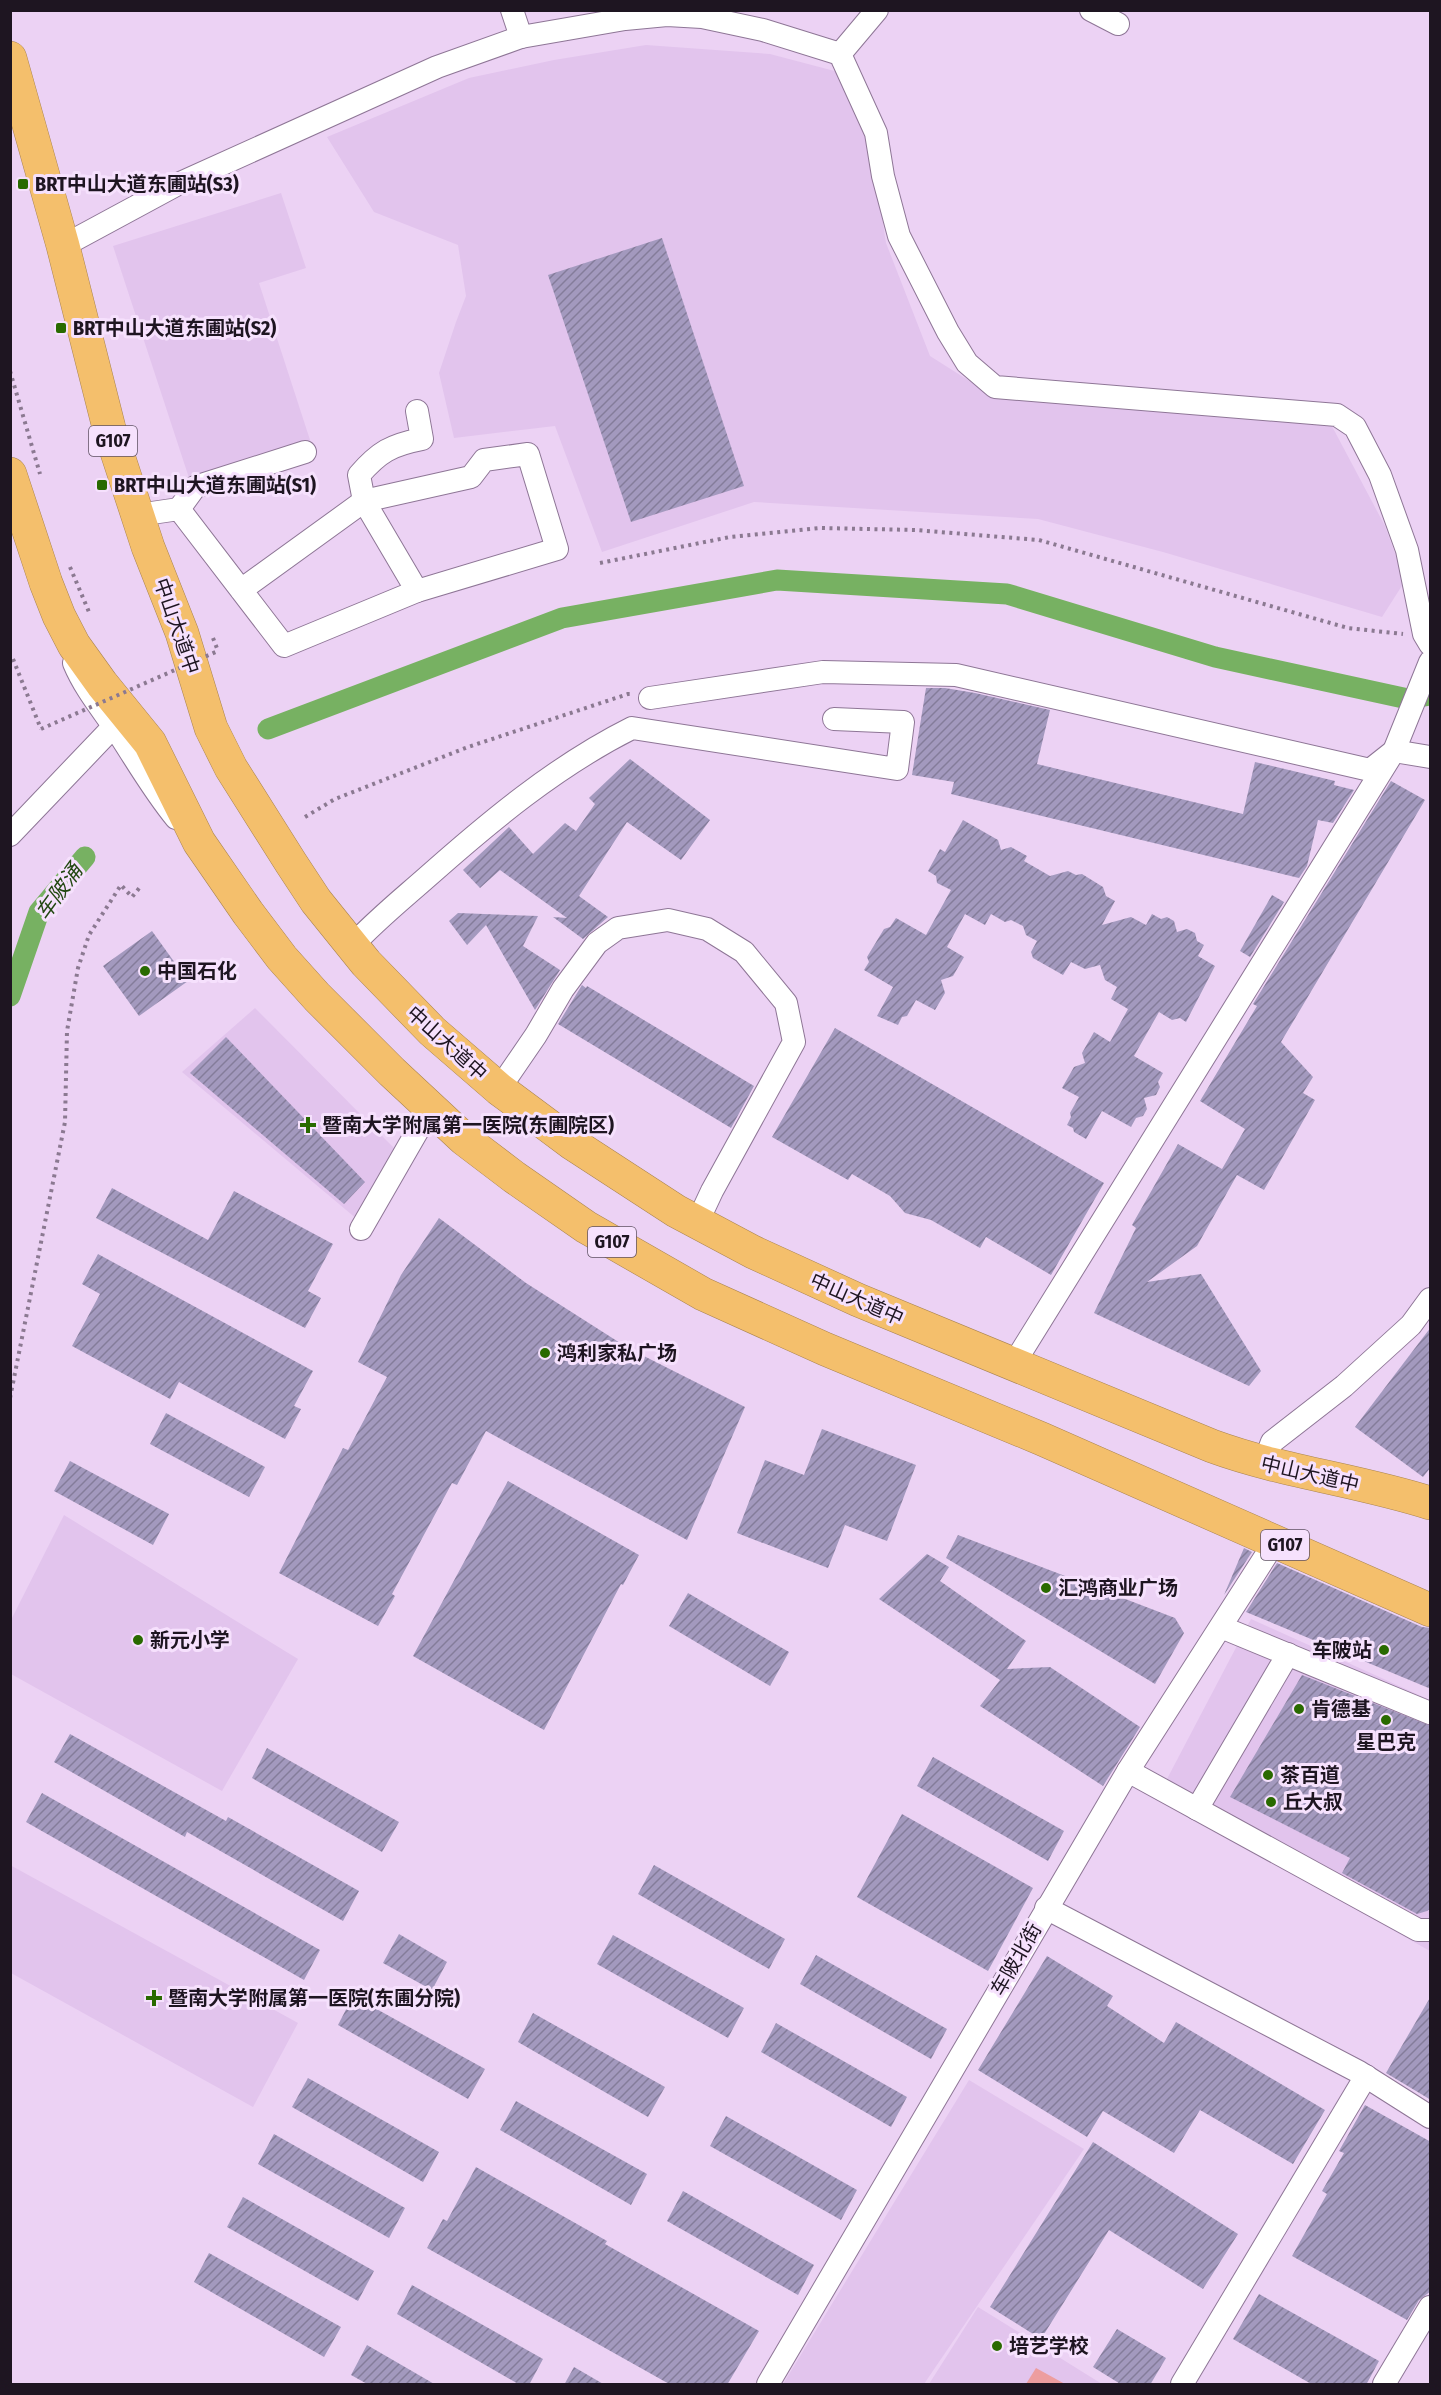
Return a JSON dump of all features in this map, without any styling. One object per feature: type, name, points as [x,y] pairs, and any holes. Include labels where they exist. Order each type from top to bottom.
[{"type":"highway","name":"中山大道中","points":[[10,58],[63,246],[109,428],[138,515],[182,633],[211,728],[231,768],[316,901],[399,999],[499,1089],[601,1163],[697,1223],[753,1252],[1013,1365],[1202,1442],[1264,1463],[1431,1503]]},
{"type":"highway","points":[[10,474],[59,616],[87,664],[150,743],[200,842]]},
{"type":"highway","name":"G107","points":[[200,842],[248,913],[317,997],[430,1109],[481,1152],[549,1203],[586,1227],[703,1294],[846,1359],[1042,1439],[1431,1610]]},
{"type":"street","points":[[512,10],[521,37]]},
{"type":"street","points":[[840,54],[876,10]]},
{"type":"street","points":[[1091,10],[1118,24]]},
{"type":"street","points":[[63,246],[176,185],[436,67],[521,37],[625,19],[667,15],[702,16],[764,30],[840,54],[876,133],[899,236],[948,332],[967,363],[994,387],[1337,415],[1355,427],[1380,475],[1407,550],[1424,634],[1431,644]]},
{"type":"street","points":[[417,411],[422,439],[398,444],[373,459],[358,476],[363,501],[417,591]]},
{"type":"street","points":[[138,515],[179,509],[195,488],[305,452]]},
{"type":"street","points":[[179,509],[241,590],[284,646],[417,591],[557,549],[528,454],[484,460],[471,477],[363,501],[241,590]]},
{"type":"street","points":[[59,616],[71,657],[87,691],[114,726],[154,791],[177,820],[200,842]]},
{"type":"street","points":[[1013,1365],[1394,751],[1431,662]]},
{"type":"street","points":[[650,698],[823,672],[956,675],[1370,770],[1394,751],[1431,757]]},
{"type":"street","points":[[352,946],[461,847],[549,778],[598,745],[632,728],[897,769],[903,722],[834,719]]},
{"type":"street","points":[[10,835],[114,726]]},
{"type":"street","points":[[499,1089],[597,943],[618,928],[668,920],[707,928],[744,952],[786,1003],[794,1042],[712,1191],[697,1223]]},
{"type":"street","points":[[361,1229],[430,1109]]},
{"type":"street","points":[[1264,1463],[1272,1442],[1336,1393],[1370,1363],[1412,1325],[1431,1299]]},
{"type":"street","name":"车陂北街","points":[[768,2385],[1046,1908],[1128,1772],[1276,1540]]},
{"type":"street","points":[[1221,1627],[1431,1713]]},
{"type":"street","points":[[1197,1809],[1288,1654]]},
{"type":"street","points":[[1128,1772],[1418,1930],[1431,1930]]},
{"type":"street","points":[[1046,1908],[1366,2076],[1431,2117]]},
{"type":"street","points":[[1182,2385],[1366,2076]]},
{"type":"street","points":[[1384,2385],[1431,2307]]},
{"type":"path","points":[[10,371],[43,484]]},
{"type":"path","points":[[600,563],[730,537],[820,528],[915,530],[1028,539],[1039,540],[1348,628],[1405,635]]},
{"type":"path","points":[[68,562],[92,621]]},
{"type":"path","points":[[13,659],[41,729],[218,651]]},
{"type":"path","points":[[305,817],[335,799],[524,727],[628,694],[650,698]]},
{"type":"path","points":[[10,1398],[65,1122],[67,1031],[78,968],[89,935],[122,885],[132,897],[141,886]]},
{"type":"shaded area","points":[[646,45],[770,54],[846,74],[866,112],[886,243],[930,356],[990,394],[1326,415],[1385,526],[1405,581],[1382,617],[1163,552],[1038,519],[754,502],[602,552],[555,426],[454,438],[439,373],[466,296],[458,245],[374,212],[327,137],[469,78],[554,60]]},
{"type":"shaded area","points":[[281,193],[306,268],[259,283],[311,443],[190,481],[113,246]]},
{"type":"shaded area","name":"暨南大学附属第一医院(东圃院区)","points":[[255,1008],[399,1153],[358,1220],[182,1072]]},
{"type":"shaded area","name":"新元小学","points":[[64,1515],[298,1659],[222,1791],[11,1674],[11,1620]]},
{"type":"shaded area","points":[[1251,1619],[1430,1700],[1430,1951],[1157,1798]]},
{"type":"shaded area","name":"暨南大学附属第一医院(东圃分院)","points":[[10,1865],[298,2023],[253,2107],[11,1973]]},
{"type":"shaded area","points":[[969,2080],[1084,2149],[924,2384],[783,2384]]},
{"type":"shaded area","name":"培艺学校","points":[[978,2307],[1102,2384],[929,2384]]},
{"type":"shaded area","points":[[1036,2368],[1065,2384],[1026,2384]]},
{"type":"building","points":[[662,238],[744,486],[631,522],[548,275]]},
{"type":"building","points":[[926,688],[945,688],[975,693],[1050,710],[1037,764],[1243,814],[1255,762],[1335,781],[1334,785],[1354,790],[1333,823],[1318,820],[1307,866],[1299,878],[951,794],[954,782],[912,775]]},
{"type":"building","points":[[630,759],[710,820],[681,860],[627,822],[579,896],[608,917],[583,939],[553,917],[567,918],[500,870],[480,888],[463,870],[509,827],[533,854],[565,823],[576,831],[595,804],[589,798]]},
{"type":"building","points":[[1391,781],[1425,800],[1281,1042],[1313,1077],[1303,1093],[1315,1100],[1264,1190],[1237,1175],[1197,1246],[1147,1282],[1201,1274],[1261,1371],[1249,1386],[1094,1313],[1136,1228],[1132,1225],[1178,1144],[1222,1169],[1245,1129],[1200,1101],[1257,1006],[1253,1004]]},
{"type":"building","points":[[963,820],[998,840],[1001,850],[1011,847],[1027,856],[1024,861],[1050,876],[1068,871],[1076,875],[1082,874],[1103,887],[1106,896],[1115,901],[1102,925],[1131,917],[1146,925],[1152,914],[1161,919],[1167,917],[1174,921],[1177,932],[1187,929],[1195,933],[1197,941],[1204,945],[1198,956],[1215,966],[1186,1022],[1180,1018],[1172,1020],[1159,1012],[1134,1056],[1163,1073],[1158,1082],[1160,1087],[1156,1095],[1144,1098],[1147,1109],[1143,1116],[1136,1118],[1131,1127],[1102,1111],[1086,1139],[1067,1125],[1071,1117],[1070,1113],[1079,1097],[1062,1088],[1074,1067],[1085,1063],[1082,1053],[1094,1032],[1110,1042],[1128,1009],[1111,999],[1117,987],[1105,980],[1100,965],[1085,969],[1071,962],[1063,975],[1033,958],[1031,952],[1037,941],[1026,935],[1023,926],[1011,920],[1005,922],[991,914],[985,925],[965,914],[947,947],[964,957],[953,976],[941,980],[945,993],[935,1010],[916,1000],[907,1016],[902,1017],[898,1025],[877,1016],[893,987],[864,970],[869,962],[867,957],[884,929],[890,927],[896,918],[926,935],[951,890],[937,883],[936,876],[928,871],[940,849],[945,852]]},
{"type":"building","points":[[1272,895],[1284,902],[1250,957],[1240,951]]},
{"type":"building","points":[[458,913],[538,916],[523,946],[560,970],[535,1010],[486,925],[467,945],[449,921]]},
{"type":"building","points":[[152,931],[188,981],[139,1016],[103,966]]},
{"type":"building","points":[[582,985],[754,1086],[731,1128],[558,1024]]},
{"type":"building","points":[[835,1028],[1104,1183],[1051,1275],[986,1237],[980,1248],[931,1220],[905,1213],[890,1196],[852,1174],[848,1180],[772,1137]]},
{"type":"building","points":[[226,1037],[365,1182],[344,1204],[190,1073]]},
{"type":"building","points":[[112,1188],[208,1240],[234,1191],[333,1244],[308,1291],[321,1298],[305,1328],[96,1218]]},
{"type":"building","points":[[439,1218],[526,1283],[628,1348],[745,1407],[687,1540],[486,1431],[457,1485],[452,1483],[392,1594],[395,1596],[378,1626],[279,1573],[343,1448],[348,1450],[387,1377],[358,1362],[401,1275]]},
{"type":"building","points":[[98,1254],[313,1371],[294,1406],[301,1409],[285,1439],[179,1382],[170,1399],[72,1346],[100,1294],[82,1284]]},
{"type":"building","points":[[1431,1327],[1431,1467],[1423,1477],[1355,1427]]},
{"type":"building","points":[[166,1413],[265,1467],[249,1497],[150,1444]]},
{"type":"building","points":[[822,1429],[916,1465],[887,1541],[845,1525],[828,1568],[737,1533],[765,1460],[804,1475]]},
{"type":"building","points":[[70,1461],[169,1514],[153,1545],[54,1491]]},
{"type":"building","points":[[508,1481],[639,1555],[623,1585],[621,1584],[544,1730],[413,1656]]},
{"type":"building","name":"汇鸿商业广场","points":[[958,1535],[1175,1618],[1184,1633],[1155,1684],[946,1558]]},
{"type":"building","points":[[1244,1548],[1252,1552],[1224,1595]]},
{"type":"building","points":[[927,1554],[949,1567],[940,1581],[1026,1641],[1007,1669],[1050,1667],[1140,1727],[1103,1786],[980,1706],[1000,1680],[879,1599]]},
{"type":"building","name":"车陂站","points":[[1277,1563],[1422,1627],[1431,1628],[1431,1689],[1246,1612]]},
{"type":"building","points":[[688,1593],[789,1652],[770,1686],[669,1626]]},
{"type":"building","points":[[1302,1675],[1431,1726],[1431,1908],[1427,1911],[1417,1914],[1342,1873],[1350,1858],[1230,1797]]},
{"type":"building","points":[[70,1734],[226,1821],[228,1817],[359,1891],[343,1921],[187,1832],[185,1837],[54,1762]]},
{"type":"building","points":[[267,1748],[399,1822],[382,1852],[252,1778]]},
{"type":"building","points":[[933,1757],[1064,1831],[1048,1861],[917,1786]]},
{"type":"building","points":[[42,1793],[320,1950],[304,1980],[26,1822]]},
{"type":"building","points":[[902,1814],[1033,1888],[988,1971],[857,1897]]},
{"type":"building","points":[[654,1865],[785,1939],[769,1969],[638,1894]]},
{"type":"building","points":[[399,1934],[447,1962],[432,1990],[383,1963]]},
{"type":"building","points":[[613,1935],[744,2008],[728,2038],[597,1964]]},
{"type":"building","points":[[816,1955],[947,2029],[931,2059],[800,1984]]},
{"type":"building","points":[[1047,1956],[1113,1996],[1107,2006],[1164,2043],[1176,2022],[1325,2110],[1293,2164],[1200,2110],[1174,2153],[1103,2111],[1087,2137],[978,2070]]},
{"type":"building","points":[[353,1996],[485,2069],[468,2099],[338,2025]]},
{"type":"building","points":[[1431,1996],[1431,2100],[1386,2073]]},
{"type":"building","points":[[533,2013],[665,2087],[648,2117],[518,2042]]},
{"type":"building","points":[[776,2023],[907,2097],[891,2127],[761,2052]]},
{"type":"building","points":[[308,2078],[439,2152],[423,2182],[292,2107]]},
{"type":"building","points":[[516,2101],[647,2174],[631,2205],[500,2130]]},
{"type":"building","points":[[1365,2105],[1431,2142],[1431,2291],[1419,2300],[1407,2320],[1292,2256],[1327,2194],[1322,2191],[1344,2153],[1339,2151]]},
{"type":"building","points":[[726,2116],[857,2190],[841,2220],[710,2146]]},
{"type":"building","points":[[274,2134],[405,2208],[389,2238],[258,2164]]},
{"type":"building","points":[[1093,2142],[1238,2234],[1203,2289],[1109,2230],[1041,2339],[990,2307]]},
{"type":"building","points":[[476,2167],[607,2241],[605,2244],[759,2331],[727,2385],[671,2385],[427,2248],[443,2219],[447,2221]]},
{"type":"building","points":[[683,2191],[814,2265],[798,2295],[667,2221]]},
{"type":"building","points":[[243,2197],[374,2271],[358,2301],[227,2227]]},
{"type":"building","points":[[209,2253],[341,2327],[324,2357],[194,2282]]},
{"type":"building","points":[[412,2285],[543,2359],[529,2385],[520,2385],[397,2314]]},
{"type":"building","points":[[1259,2294],[1379,2361],[1366,2385],[1313,2385],[1233,2339]]},
{"type":"building","points":[[1117,2329],[1166,2358],[1150,2385],[1122,2385],[1093,2367]]},
{"type":"building","points":[[367,2345],[436,2385],[369,2385],[351,2375]]},
{"type":"building","points":[[574,2367],[605,2385],[564,2385]]},
{"type":"waterway","points":[[268,729],[562,618],[777,580],[1007,594],[1215,657],[1408,699],[1430,695]]},
{"type":"waterway","name":"车陂涌","points":[[10,996],[39,912],[85,857]]},
{"type":"place","name":"BRT中山大道东圃站(S3)","points":[[23,184]]},
{"type":"place","name":"BRT中山大道东圃站(S2)","points":[[61,328]]},
{"type":"place","name":"BRT中山大道东圃站(S1)","points":[[102,485]]},
{"type":"place","name":"中国石化","points":[[145,971]]},
{"type":"place","name":"暨南大学附属第一医院(东圃院区)","points":[[308,1125]]},
{"type":"place","name":"鸿利家私广场","points":[[545,1353]]},
{"type":"place","name":"汇鸿商业广场","points":[[1046,1588]]},
{"type":"place","name":"新元小学","points":[[138,1640]]},
{"type":"place","name":"车陂站","points":[[1384,1650]]},
{"type":"place","name":"肯德基","points":[[1299,1709]]},
{"type":"place","name":"星巴克","points":[[1386,1720]]},
{"type":"place","name":"茶百道","points":[[1268,1775]]},
{"type":"place","name":"丘大叔","points":[[1271,1802]]},
{"type":"place","name":"暨南大学附属第一医院(东圃分院)","points":[[154,1998]]},
{"type":"place","name":"培艺学校","points":[[997,2346]]}]
